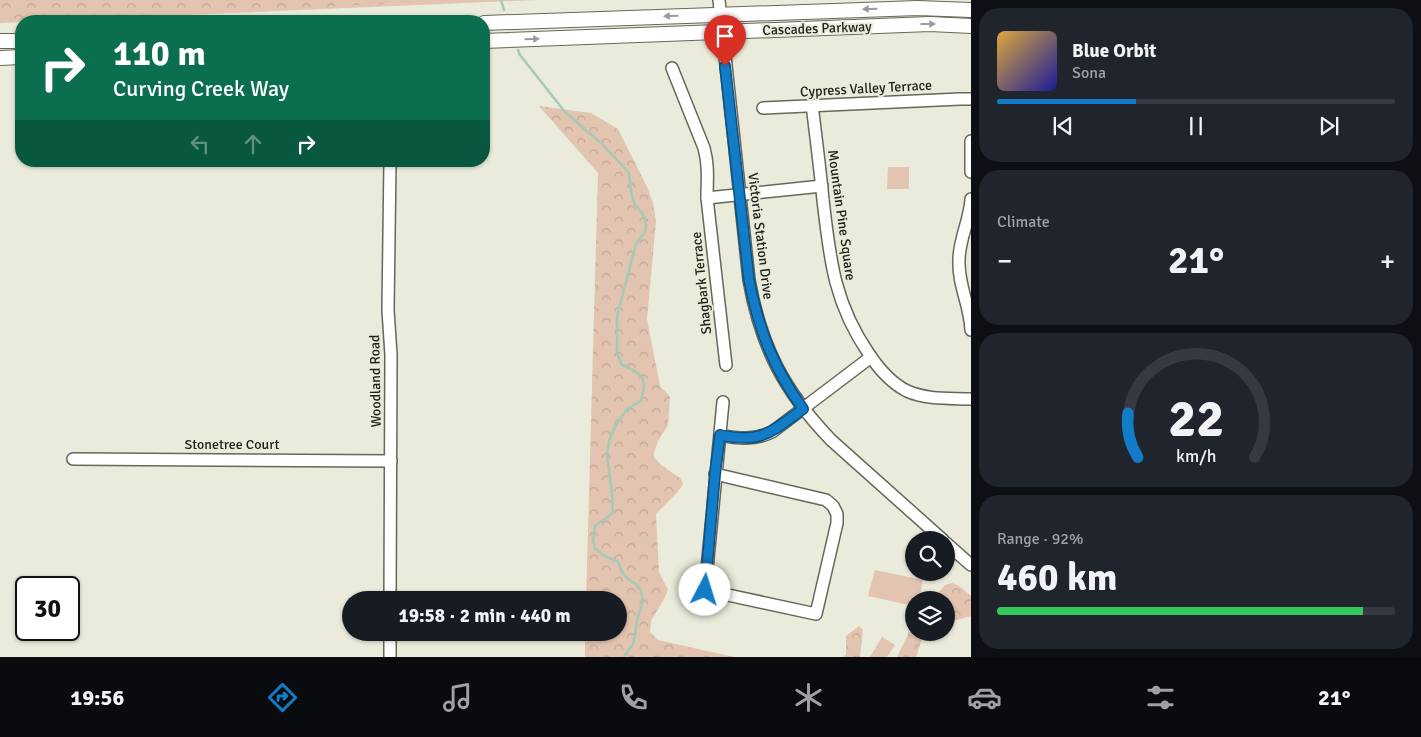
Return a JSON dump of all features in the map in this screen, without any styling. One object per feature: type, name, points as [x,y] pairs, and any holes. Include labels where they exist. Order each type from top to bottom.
[{"type":"main road","name":"Cascades Parkway","points":[[490,23],[918,8],[971,10]]},
{"type":"main road","name":"Cascades Parkway","points":[[490,40],[930,24],[971,26]]},
{"type":"main road","points":[[0,41],[15,41]]},
{"type":"main road","points":[[0,58],[15,57]]},
{"type":"street","name":"Victoria Station Drive","points":[[719,0],[749,280],[761,329],[778,370],[803,409],[831,440],[933,531]]},
{"type":"street","name":"Shagbark Terrace","points":[[672,68],[707,160],[707,198],[726,365]]},
{"type":"street","name":"Cypress Valley Terrace","points":[[763,108],[971,100]]},
{"type":"street","name":"Mountain Pine Square","points":[[812,105],[829,251],[836,284],[850,322],[860,341],[886,375],[907,390],[920,396],[934,398],[971,398]]},
{"type":"street","points":[[971,140],[971,172]]},
{"type":"street","name":"Woodland Road","points":[[390,167],[388,310],[391,355],[390,591]]},
{"type":"street","points":[[707,198],[822,186]]},
{"type":"street","points":[[971,199],[971,210]]},
{"type":"street","points":[[971,205],[959,258],[959,274],[971,324]]},
{"type":"street","points":[[971,309],[971,330]]},
{"type":"street","points":[[720,435],[747,438],[762,436],[772,432],[871,357]]},
{"type":"street","points":[[715,474],[826,500],[833,506],[837,514],[837,523],[816,614],[705,590],[715,474],[723,402]]},
{"type":"street","name":"Stonetree Court","points":[[73,459],[391,460]]},
{"type":"street","points":[[955,551],[971,565]]},
{"type":"street","points":[[390,641],[390,657]]},
{"type":"green space","points":[[0,0],[536,0],[186,15],[15,15],[15,22],[0,23]]},
{"type":"green space","points":[[0,0],[475,0],[136,15],[15,15],[15,20],[0,21]]},
{"type":"green space","points":[[539,106],[591,113],[618,129],[653,203],[656,221],[647,319],[660,386],[670,397],[668,425],[658,441],[653,456],[661,465],[680,478],[683,484],[656,514],[659,572],[668,590],[651,621],[650,632],[658,640],[734,657],[585,657],[585,641],[627,641],[627,591],[586,591],[598,173]]},
{"type":"green space","points":[[888,167],[909,167],[909,189],[887,189]]},
{"type":"green space","points":[[875,570],[905,576],[905,581],[923,581],[921,591],[905,591],[905,604],[868,596]]},
{"type":"green space","points":[[952,583],[971,596],[971,616],[955,619],[955,591],[940,591],[945,585]]},
{"type":"green space","points":[[859,626],[863,630],[860,657],[844,657],[846,654],[846,636]]},
{"type":"green space","points":[[882,637],[895,645],[887,657],[870,657]]},
{"type":"green space","points":[[905,640],[921,641],[916,657],[897,657]]},
{"type":"waterway","points":[[501,0],[504,10]]},
{"type":"waterway","points":[[518,50],[565,112],[602,144],[629,173],[634,203],[644,216],[646,225],[645,232],[636,244],[617,316],[617,354],[622,365],[635,371],[642,377],[644,381],[643,393],[641,401],[627,409],[616,425],[609,441],[607,454],[613,513],[595,526],[593,541],[595,548],[603,555],[618,562],[622,572],[641,591],[643,601],[637,620],[633,644],[624,657]]},
{"type":"route","points":[[705,590],[720,435],[747,438],[762,436],[772,432],[803,409],[778,370],[767,347],[754,305],[749,280],[725,66]]}]
